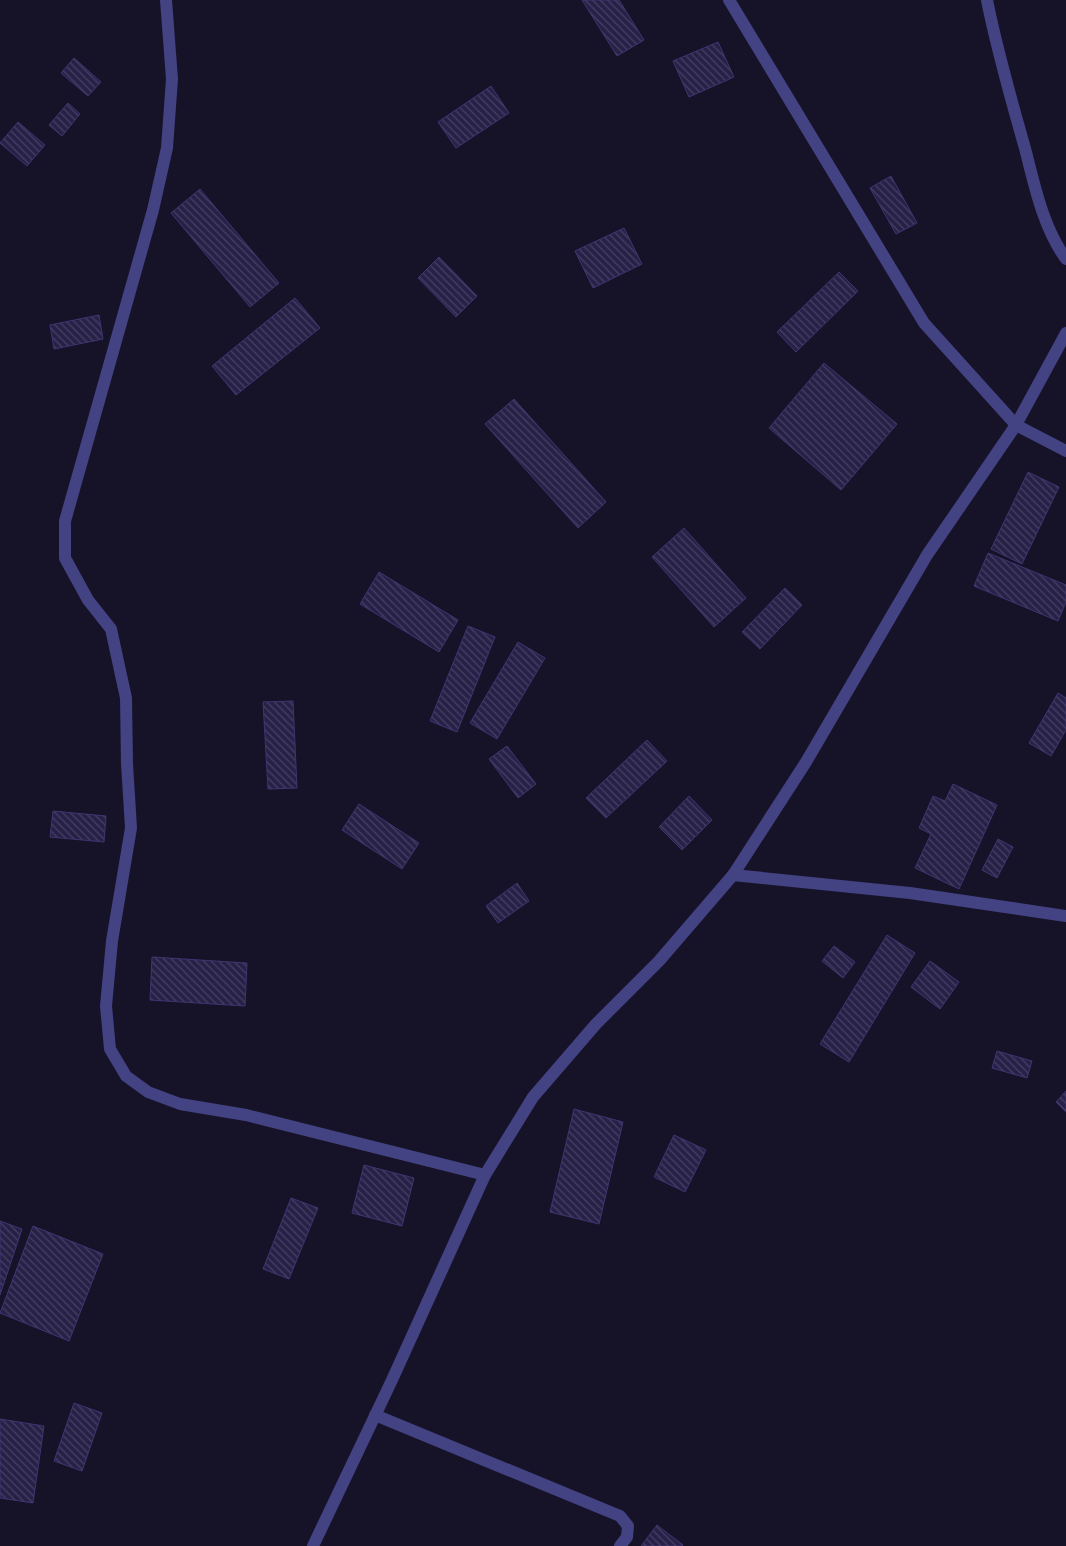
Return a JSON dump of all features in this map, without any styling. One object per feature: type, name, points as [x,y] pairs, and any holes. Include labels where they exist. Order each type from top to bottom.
[{"type":"street","points":[[166,0],[172,79],[167,148],[153,210],[125,302],[65,521],[65,558],[88,600],[111,629],[126,698],[127,764],[131,828],[112,942],[106,1006],[110,1049],[126,1076],[148,1092],[180,1104],[246,1115],[485,1176]]},
{"type":"street","points":[[729,0],[924,323],[1016,425],[1066,450]]},
{"type":"street","points":[[987,0],[1010,98],[1039,200],[1058,248],[1066,259]]},
{"type":"street","points":[[313,1546],[485,1176],[533,1097],[596,1024],[659,961],[733,875],[806,762],[927,555],[1016,425],[1066,333]]},
{"type":"street","points":[[733,875],[910,893],[1066,916]]},
{"type":"street","points":[[375,1415],[620,1516],[628,1526],[627,1537],[620,1546]]},
{"type":"building","points":[[582,0],[619,0],[644,40],[617,56]]},
{"type":"building","points":[[718,42],[734,77],[689,97],[673,61]]},
{"type":"building","points":[[74,58],[101,82],[88,96],[61,73]]},
{"type":"building","points":[[491,86],[509,113],[456,148],[438,122]]},
{"type":"building","points":[[68,103],[80,114],[62,136],[49,125]]},
{"type":"building","points":[[18,122],[45,145],[27,166],[0,143]]},
{"type":"building","points":[[891,176],[917,223],[896,234],[870,188]]},
{"type":"building","points":[[200,189],[279,283],[250,307],[171,213]]},
{"type":"building","points":[[624,228],[642,264],[593,288],[575,251]]},
{"type":"building","points":[[439,257],[477,296],[456,317],[418,278]]},
{"type":"building","points":[[839,272],[858,291],[796,352],[777,332]]},
{"type":"building","points":[[295,298],[320,328],[236,395],[212,366]]},
{"type":"building","points":[[99,315],[103,339],[54,349],[50,325]]},
{"type":"building","points":[[824,363],[897,424],[841,490],[769,428]]},
{"type":"building","points":[[514,399],[606,502],[578,528],[485,424]]},
{"type":"building","points":[[1028,472],[1059,487],[1022,564],[991,549]]},
{"type":"building","points":[[684,528],[746,598],[714,627],[652,557]]},
{"type":"building","points":[[988,553],[1066,585],[1066,602],[1058,621],[974,586]]},
{"type":"building","points":[[379,572],[458,620],[439,652],[360,604]]},
{"type":"building","points":[[785,588],[802,605],[760,649],[742,632]]},
{"type":"building","points":[[468,626],[495,637],[457,732],[430,721]]},
{"type":"building","points":[[518,642],[545,658],[497,739],[470,723]]},
{"type":"building","points":[[1058,693],[1066,698],[1066,730],[1051,756],[1029,743]]},
{"type":"building","points":[[293,701],[297,788],[268,789],[263,702]]},
{"type":"building","points":[[647,740],[667,761],[606,818],[586,798]]},
{"type":"building","points":[[507,746],[536,784],[518,798],[489,759]]},
{"type":"building","points":[[953,784],[997,805],[959,889],[915,868],[931,834],[919,828],[933,796],[945,801]]},
{"type":"building","points":[[689,796],[712,820],[682,850],[659,827]]},
{"type":"building","points":[[359,804],[419,843],[402,869],[342,830]]},
{"type":"building","points":[[53,811],[106,816],[104,842],[50,837]]},
{"type":"building","points":[[998,839],[1013,847],[997,878],[982,870]]},
{"type":"building","points":[[517,883],[529,901],[498,923],[486,906]]},
{"type":"building","points":[[887,935],[915,953],[849,1062],[820,1044]]},
{"type":"building","points":[[834,946],[855,962],[843,978],[822,961]]},
{"type":"building","points":[[152,957],[247,963],[245,1006],[150,1000]]},
{"type":"building","points":[[930,961],[959,982],[940,1009],[911,987]]},
{"type":"building","points":[[997,1051],[1032,1061],[1027,1078],[992,1068]]},
{"type":"building","points":[[1066,1091],[1066,1112],[1056,1102]]},
{"type":"building","points":[[574,1109],[623,1122],[599,1224],[550,1212]]},
{"type":"building","points":[[674,1135],[706,1150],[685,1192],[654,1177]]},
{"type":"building","points":[[364,1165],[414,1178],[402,1226],[352,1213]]},
{"type":"building","points":[[291,1198],[318,1208],[289,1279],[263,1269]]},
{"type":"building","points":[[0,1221],[22,1229],[0,1295]]},
{"type":"building","points":[[33,1226],[103,1254],[69,1341],[0,1313]]},
{"type":"building","points":[[74,1403],[102,1413],[82,1471],[54,1461]]},
{"type":"building","points":[[0,1419],[44,1426],[33,1503],[0,1498]]},
{"type":"building","points":[[657,1525],[683,1545],[641,1546]]}]
